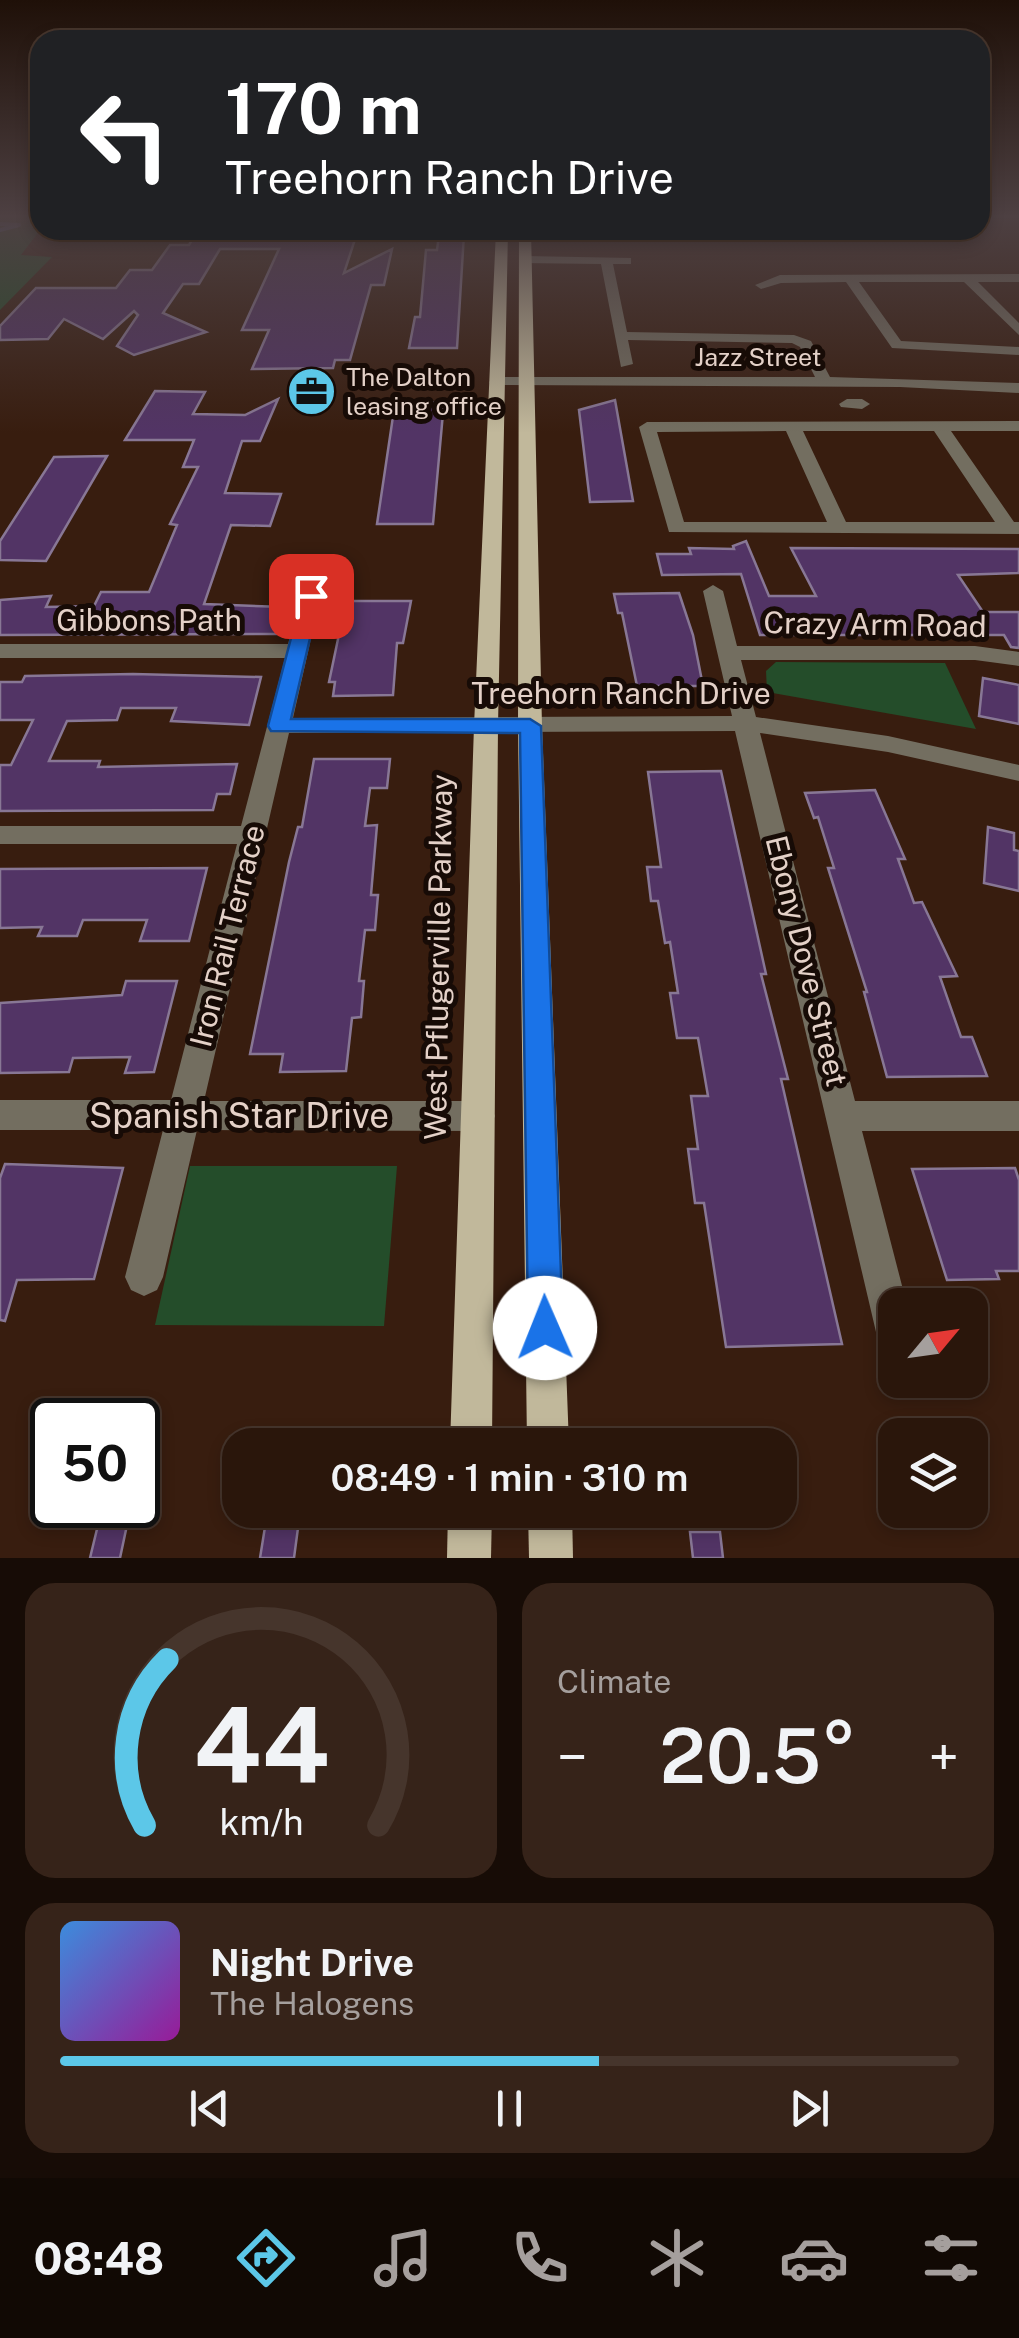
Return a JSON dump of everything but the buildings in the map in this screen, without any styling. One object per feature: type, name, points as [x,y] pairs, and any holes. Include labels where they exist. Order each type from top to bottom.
[{"type":"main road","name":"West Pflugerville Parkway","points":[[471,1428],[486,726],[500,288]]},
{"type":"main road","points":[[526,288],[530,726],[548,1428]]},
{"type":"main road","points":[[468,1558],[469,1528]]},
{"type":"main road","points":[[550,1528],[551,1558]]},
{"type":"street","points":[[611,288],[626,364]]},
{"type":"street","points":[[856,288],[897,346],[1019,351]]},
{"type":"street","points":[[977,288],[1019,331]]},
{"type":"street","points":[[621,336],[794,339],[806,344],[870,426]]},
{"type":"street","name":"Jazz Street","points":[[497,382],[836,382],[1019,388]]},
{"type":"street","points":[[1014,528],[676,528],[647,426],[1019,426]]},
{"type":"street","points":[[792,426],[839,528]]},
{"type":"street","points":[[939,426],[1014,528]]},
{"type":"street","name":"Ebony Dove Street","points":[[713,591],[885,1288]]},
{"type":"street","name":"Iron Rail Terrace","points":[[144,1277],[311,596]]},
{"type":"street","name":"Gibbons Path","points":[[0,652],[298,651]]},
{"type":"street","name":"Crazy Arm Road","points":[[730,653],[975,653],[1019,659]]},
{"type":"street","name":"Treehorn Ranch Drive","points":[[279,726],[746,723],[888,744],[1019,773]]},
{"type":"street","points":[[0,835],[252,835]]},
{"type":"street","name":"Spanish Star Drive","points":[[0,1115],[478,1116]]},
{"type":"street","points":[[845,1116],[1019,1116]]},
{"type":"green space","points":[[0,288],[22,288],[0,310]]},
{"type":"green space","points":[[776,662],[945,663],[976,729],[767,692],[766,671]]},
{"type":"green space","points":[[190,1166],[397,1166],[384,1326],[155,1325]]},
{"type":"place","name":"The Dalton leasing office","points":[[311,391]]},
{"type":"route","points":[[311,596],[279,726],[530,726],[545,1328]]}]
